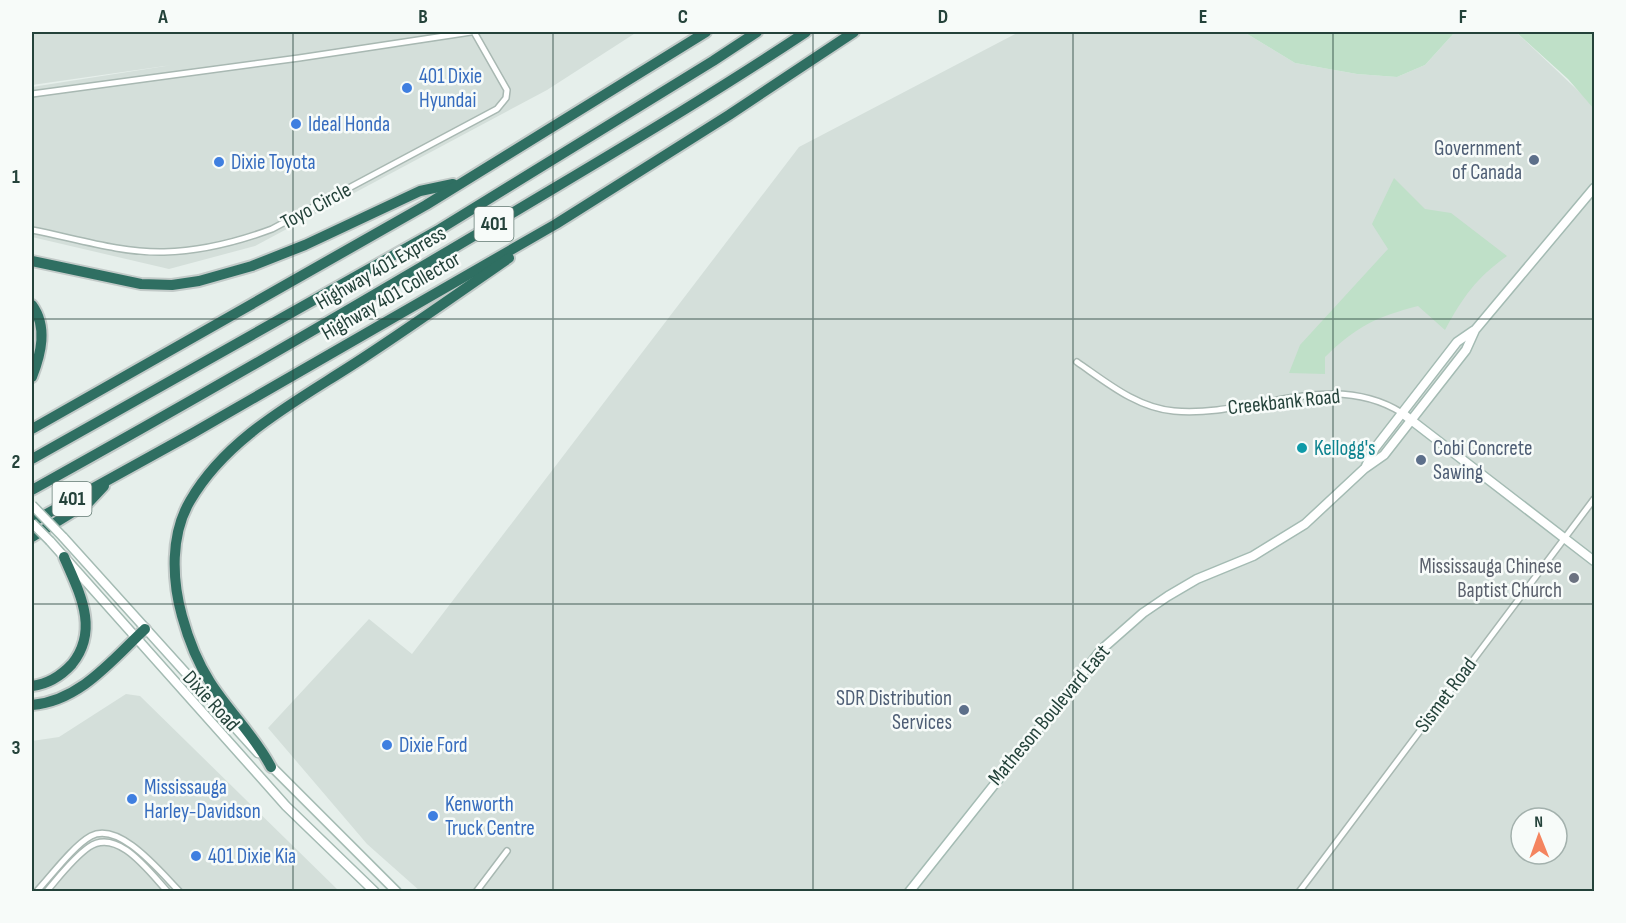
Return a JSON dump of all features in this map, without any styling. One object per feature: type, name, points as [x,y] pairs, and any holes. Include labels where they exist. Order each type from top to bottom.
[{"type":"highway","name":"401","points":[[32,429],[426,205],[706,32]]},
{"type":"highway","name":"Highway 401 Express","points":[[32,459],[440,229],[757,32]]},
{"type":"highway","name":"Highway 401 Express","points":[[32,490],[177,410],[717,92],[806,32]]},
{"type":"highway","name":"Highway 401 Collector","points":[[32,523],[556,224],[729,115],[854,32]]},
{"type":"highway","points":[[32,261],[141,284],[172,285],[199,281],[252,266],[305,245],[420,191],[459,183]]},
{"type":"highway","points":[[271,767],[262,749],[211,683],[182,617],[174,578],[176,550],[189,502],[218,462],[266,420],[432,312],[556,224]]},
{"type":"highway","points":[[32,305],[41,333],[38,360],[32,377]]},
{"type":"highway","points":[[32,537],[89,501],[113,477]]},
{"type":"highway","points":[[32,687],[51,681],[64,672],[82,646],[86,630],[86,612],[64,557]]},
{"type":"highway","points":[[32,705],[68,696],[86,685],[145,629]]},
{"type":"street","name":"Toyo Circle","points":[[32,94],[473,32],[507,90],[506,98],[497,109],[272,229],[221,244],[163,252],[133,249],[32,230]]},
{"type":"street","name":"Matheson Boulevard East","points":[[909,891],[1082,670],[1101,650],[1140,616],[1168,596],[1197,579],[1279,543],[1314,517],[1364,469],[1384,455],[1466,350],[1475,330],[1594,188]]},
{"type":"street","name":"Matheson Boulevard East","points":[[1364,469],[1375,448],[1457,342],[1475,330]]},
{"type":"street","name":"Creekbank Road","points":[[1077,362],[1124,394],[1154,407],[1172,411],[1211,410],[1316,394],[1347,394],[1376,399],[1412,420],[1594,561]]},
{"type":"street","name":"Sismet Road","points":[[1299,891],[1566,540],[1594,499]]},
{"type":"street","name":"Dixie Road","points":[[32,505],[271,767],[397,891]]},
{"type":"street","name":"Dixie Road","points":[[32,523],[286,806],[375,891]]},
{"type":"street","points":[[36,891],[86,840],[106,833],[118,836],[130,844],[180,891]]},
{"type":"street","points":[[46,891],[86,849],[104,842],[123,848],[168,891]]},
{"type":"street","points":[[476,891],[507,851]]},
{"type":"shaded area","points":[[32,32],[637,32],[547,90],[255,246],[169,269],[32,237],[32,87],[172,65],[32,85]]},
{"type":"shaded area","points":[[1019,32],[1244,32],[1295,63],[1357,74],[1397,77],[1425,65],[1455,32],[1516,32],[1591,103],[1594,109],[1594,891],[420,891],[367,844],[268,728],[369,619],[412,654],[799,147]]},
{"type":"shaded area","points":[[126,694],[140,696],[339,891],[32,891],[32,741],[59,737]]},
{"type":"green space","points":[[1244,32],[1455,32],[1425,65],[1397,77],[1357,74],[1295,63]]},
{"type":"green space","points":[[1516,32],[1594,32],[1594,109],[1568,79]]},
{"type":"green space","points":[[1394,178],[1425,209],[1451,213],[1507,256],[1471,289],[1445,330],[1418,306],[1390,314],[1357,330],[1325,357],[1325,374],[1289,373],[1300,345],[1388,249],[1372,224]]},
{"type":"place","name":"401 Dixie Hyundai","points":[[407,88]]},
{"type":"place","name":"Ideal Honda","points":[[296,124]]},
{"type":"place","name":"Government of Canada","points":[[1534,160]]},
{"type":"place","name":"Dixie Toyota","points":[[219,162]]},
{"type":"place","name":"Kellogg's","points":[[1302,448]]},
{"type":"place","name":"Cobi Concrete Sawing","points":[[1421,460]]},
{"type":"place","name":"Mississauga Chinese Baptist Church","points":[[1574,578]]},
{"type":"place","name":"SDR Distribution Services","points":[[964,710]]},
{"type":"place","name":"Dixie Ford","points":[[387,745]]},
{"type":"place","name":"Mississauga Harley-Davidson","points":[[132,799]]},
{"type":"place","name":"Kenworth Truck Centre","points":[[433,816]]},
{"type":"place","name":"401 Dixie Kia","points":[[196,856]]}]
